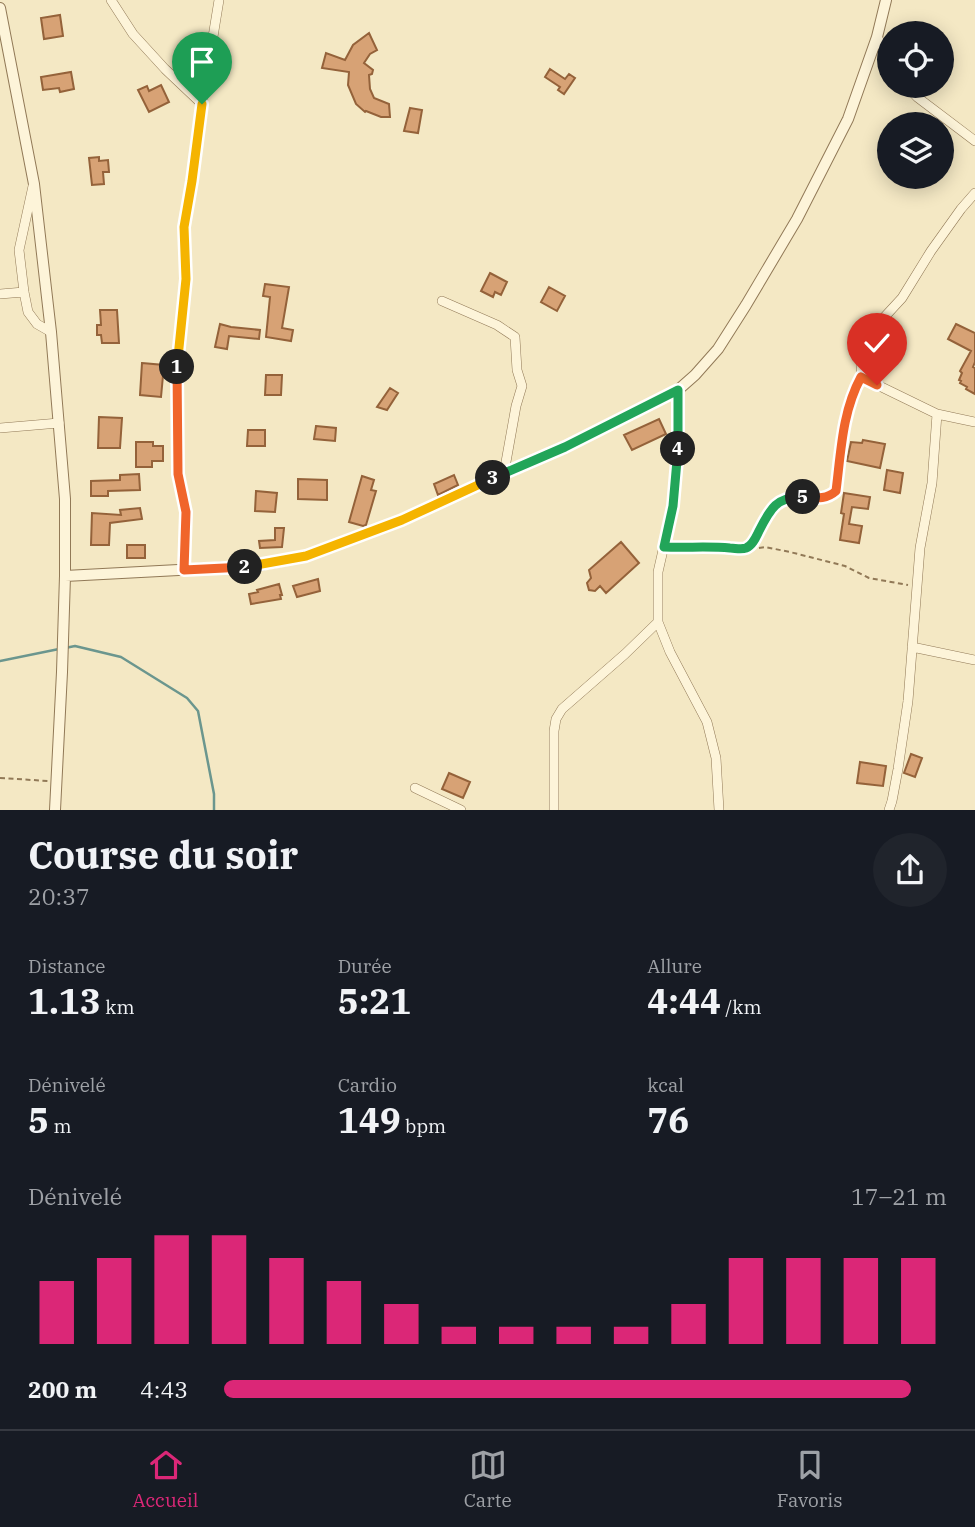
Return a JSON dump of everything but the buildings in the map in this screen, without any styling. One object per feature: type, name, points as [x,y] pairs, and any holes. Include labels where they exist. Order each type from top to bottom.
[{"type":"street","points":[[111,0],[133,34],[202,104]]},
{"type":"street","points":[[184,570],[186,512],[178,474],[177,362],[186,279],[184,227],[219,0]]},
{"type":"street","points":[[881,21],[886,0]]},
{"type":"street","points":[[0,8],[34,184],[51,332],[65,499],[62,672],[55,810]]},
{"type":"street","points":[[65,576],[254,566],[306,556],[402,520],[565,447],[678,390],[718,349],[797,219],[848,118],[877,37]]},
{"type":"street","points":[[918,98],[975,141]]},
{"type":"street","points":[[34,184],[19,250],[28,312],[37,324],[51,332]]},
{"type":"street","points":[[664,547],[744,549],[751,544],[779,502],[796,497],[822,499],[836,491],[847,412],[861,377],[862,359],[878,324],[902,298],[931,251],[975,193]]},
{"type":"street","points":[[0,294],[24,292]]},
{"type":"street","points":[[442,301],[497,325],[515,337],[517,370],[522,386],[505,472]]},
{"type":"street","points":[[861,377],[937,414],[975,422]]},
{"type":"street","points":[[678,390],[678,452],[673,506],[658,572],[658,622],[670,652],[707,722],[716,758],[719,810]]},
{"type":"street","points":[[888,810],[898,769],[908,701],[916,587],[932,483],[937,414]]},
{"type":"street","points":[[0,429],[59,424]]},
{"type":"street","points":[[554,810],[556,719],[562,709],[658,622]]},
{"type":"street","points":[[912,647],[975,660]]},
{"type":"street","points":[[415,788],[461,810]]},
{"type":"path","points":[[744,549],[765,547],[790,552],[845,566],[869,578],[916,587]]},
{"type":"path","points":[[0,778],[56,781]]},
{"type":"waterway","points":[[65,648],[75,646],[121,657],[187,698],[198,711],[214,794],[214,810]]},
{"type":"waterway","points":[[0,661],[59,649]]},
{"type":"route","points":[[202,104],[184,227],[186,279],[177,362],[178,474],[186,512],[184,570],[254,566],[306,556],[402,520],[565,447],[678,390],[678,452],[673,506],[664,547],[744,549],[751,544],[779,502],[796,497],[822,499],[836,491],[847,412],[853,393],[861,377],[877,385]]}]
